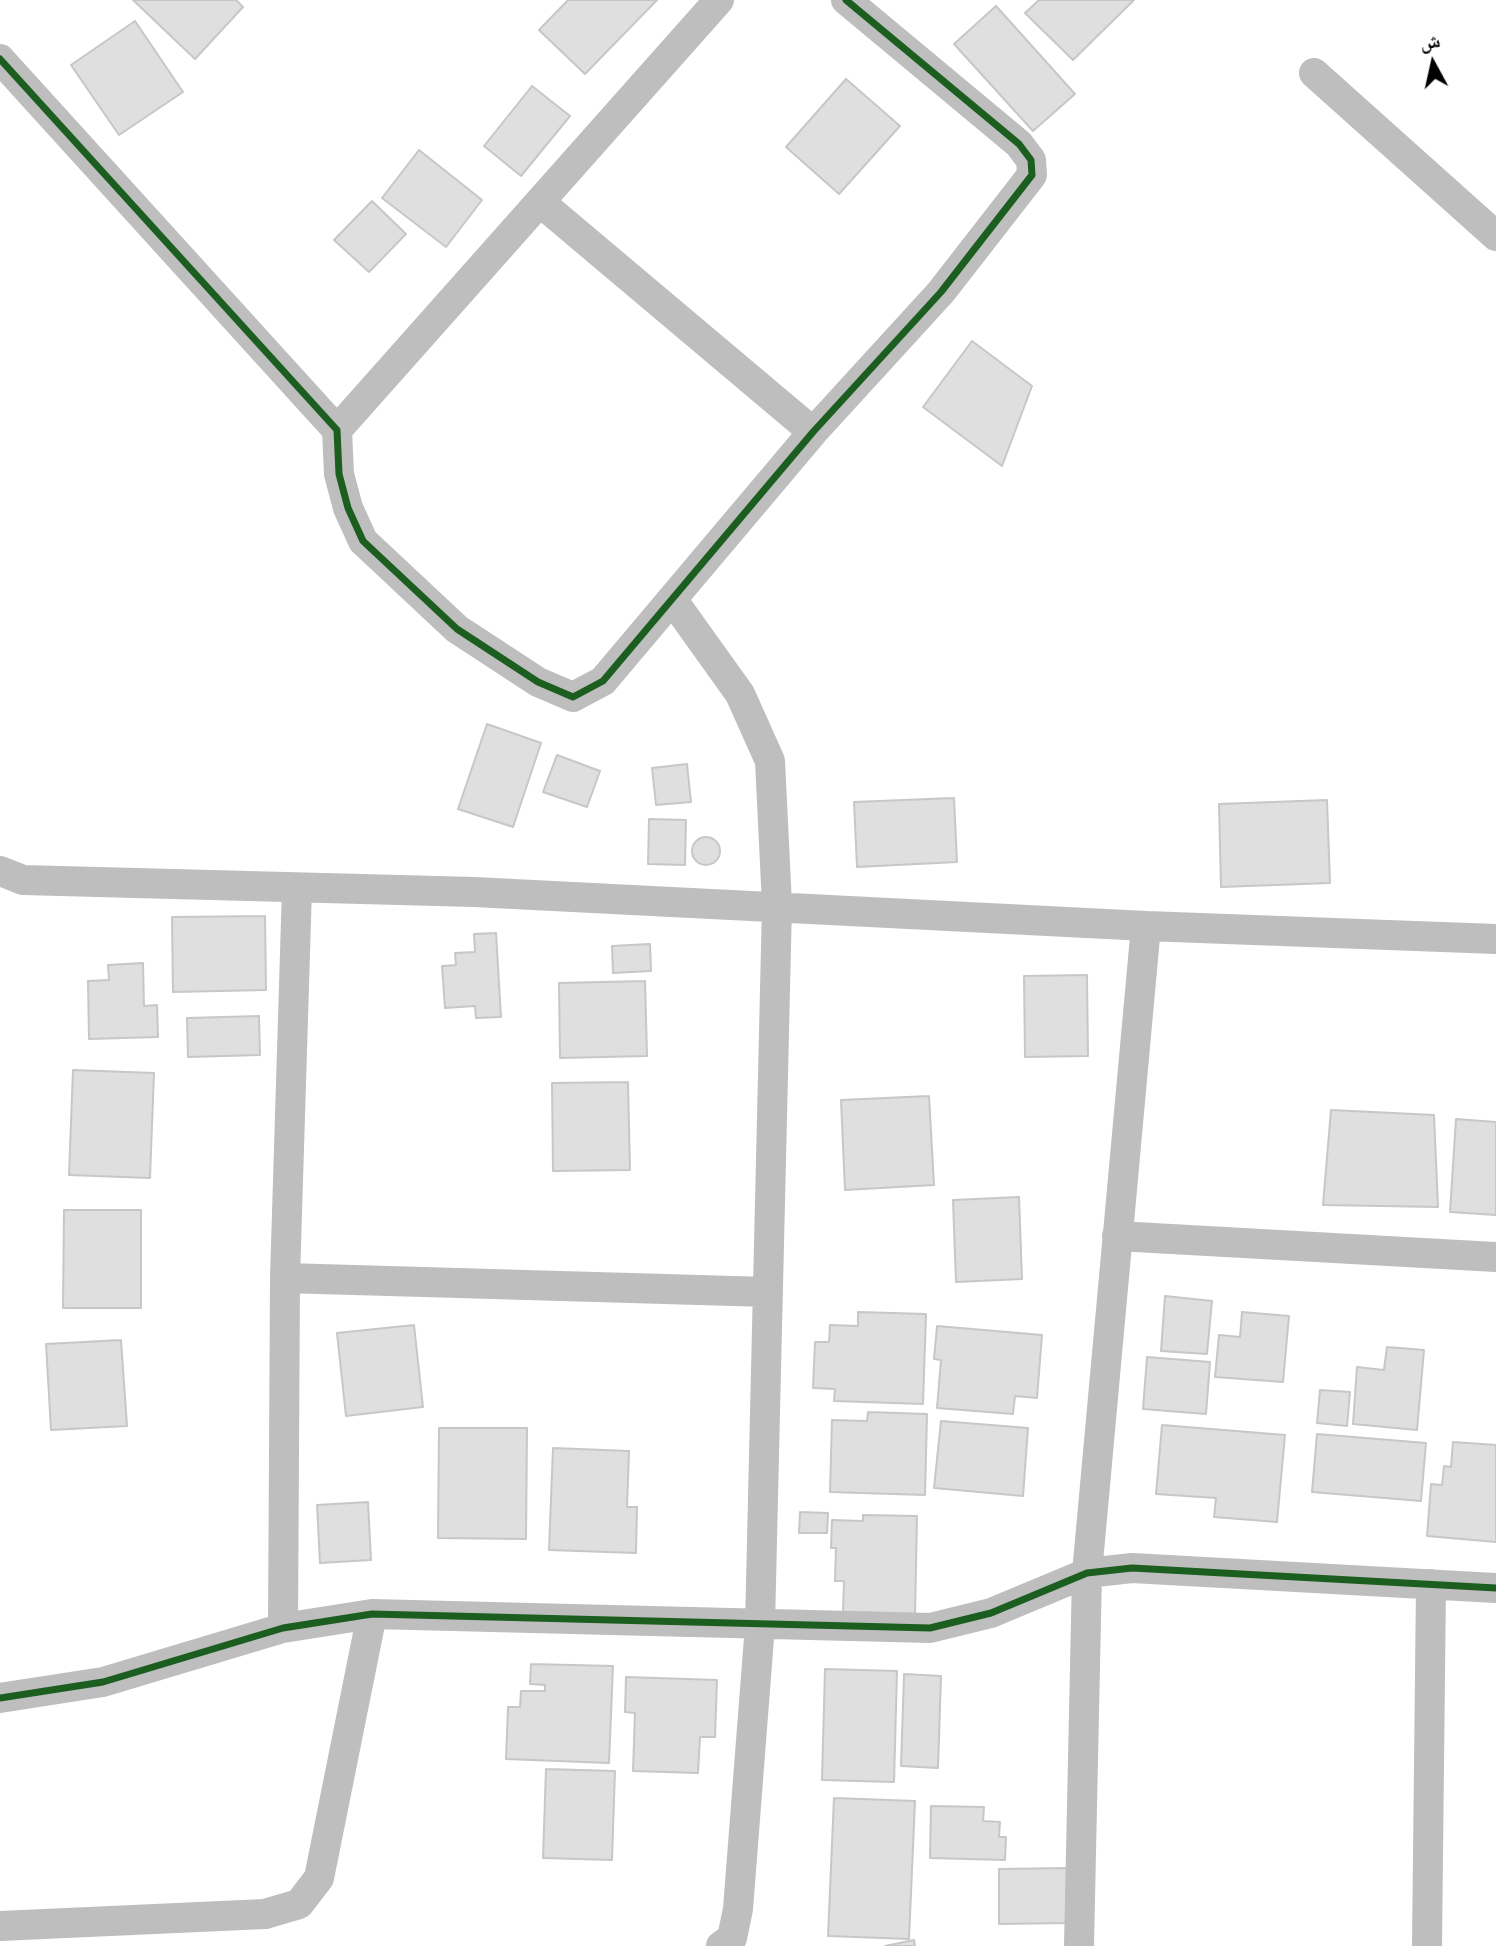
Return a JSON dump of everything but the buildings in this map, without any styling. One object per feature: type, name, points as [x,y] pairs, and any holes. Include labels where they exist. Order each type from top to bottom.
[{"type":"street","points":[[337,430],[719,0]]},
{"type":"street","points":[[0,59],[337,430],[339,474],[348,508],[363,541],[457,629],[538,682],[573,697],[603,681],[813,432],[941,292],[1032,175],[1033,166],[1019,144],[846,0]]},
{"type":"street","points":[[1314,73],[1496,236]]},
{"type":"street","points":[[540,202],[813,432]]},
{"type":"street","points":[[672,599],[740,694],[770,761],[777,905],[760,1625],[738,1909],[732,1938],[721,1946]]},
{"type":"street","points":[[0,871],[23,880],[777,905],[1146,926],[1496,939]]},
{"type":"street","points":[[284,1628],[285,1278],[297,888]]},
{"type":"street","points":[[1079,1946],[1087,1573],[1146,926]]},
{"type":"street","points":[[1117,1236],[1496,1257]]},
{"type":"street","points":[[285,1278],[768,1292]]},
{"type":"street","points":[[0,1698],[103,1682],[284,1628],[372,1614],[930,1628],[991,1613],[1087,1573],[1132,1568],[1496,1588]]},
{"type":"street","points":[[1427,1946],[1431,1584]]},
{"type":"street","points":[[0,1926],[265,1914],[299,1903],[318,1878],[372,1614]]},
{"type":"cycle path","points":[[0,59],[337,430],[339,474],[348,508],[363,541],[457,629],[538,682],[573,697],[603,681],[813,432],[941,292],[1032,175],[1031,160],[1019,144],[846,0]]},
{"type":"cycle path","points":[[0,1698],[103,1682],[283,1628],[372,1614],[930,1628],[991,1613],[1087,1573],[1132,1568],[1496,1588]]}]
